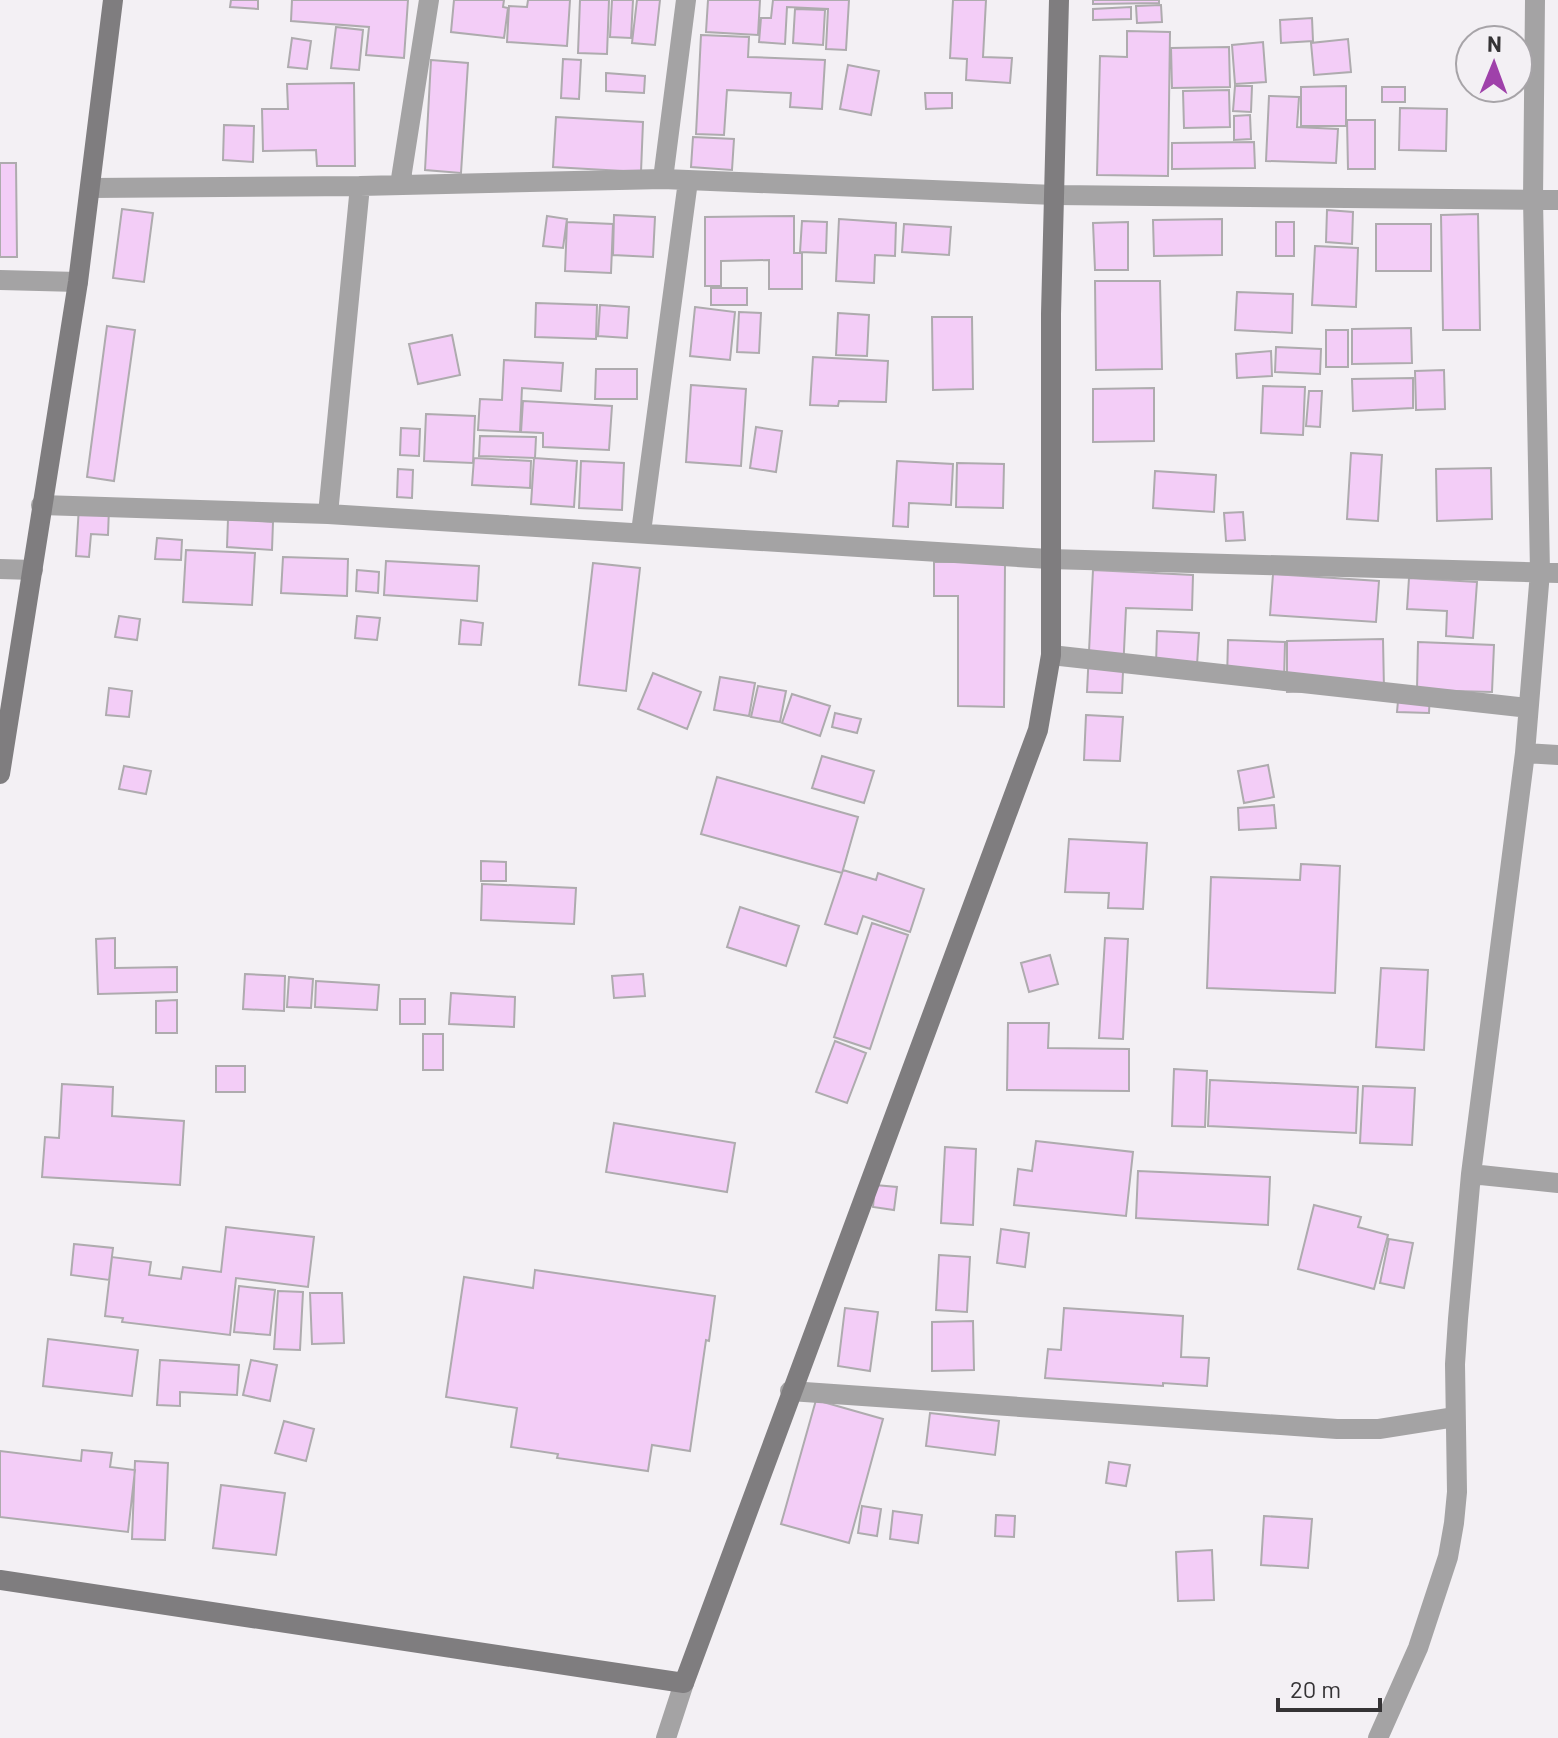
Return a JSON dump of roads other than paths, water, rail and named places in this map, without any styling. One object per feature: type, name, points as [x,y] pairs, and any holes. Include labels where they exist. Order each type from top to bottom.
[{"type":"main road","points":[[0,774],[78,282],[113,0]]},
{"type":"main road","points":[[0,1580],[684,1683],[1038,730],[1051,655],[1051,314],[1059,0]]},
{"type":"street","points":[[400,185],[429,0]]},
{"type":"street","points":[[663,179],[686,0]]},
{"type":"street","points":[[1378,1738],[1418,1648],[1448,1557],[1457,1492],[1455,1417],[1458,1319],[1471,1174],[1525,753],[1528,708],[1549,573],[1533,199],[1535,0]]},
{"type":"street","points":[[90,188],[663,179],[1055,195],[1558,200]]},
{"type":"street","points":[[641,532],[688,181]]},
{"type":"street","points":[[328,514],[360,186]]},
{"type":"street","points":[[0,280],[78,282]]},
{"type":"street","points":[[41,505],[328,514],[1049,559],[1549,573]]},
{"type":"street","points":[[0,569],[33,570]]},
{"type":"street","points":[[1051,655],[1528,708]]},
{"type":"street","points":[[1525,753],[1558,755]]},
{"type":"street","points":[[1471,1174],[1558,1183]]},
{"type":"street","points":[[790,1391],[1337,1429],[1379,1429],[1455,1417]]},
{"type":"street","points":[[666,1738],[684,1683]]}]
